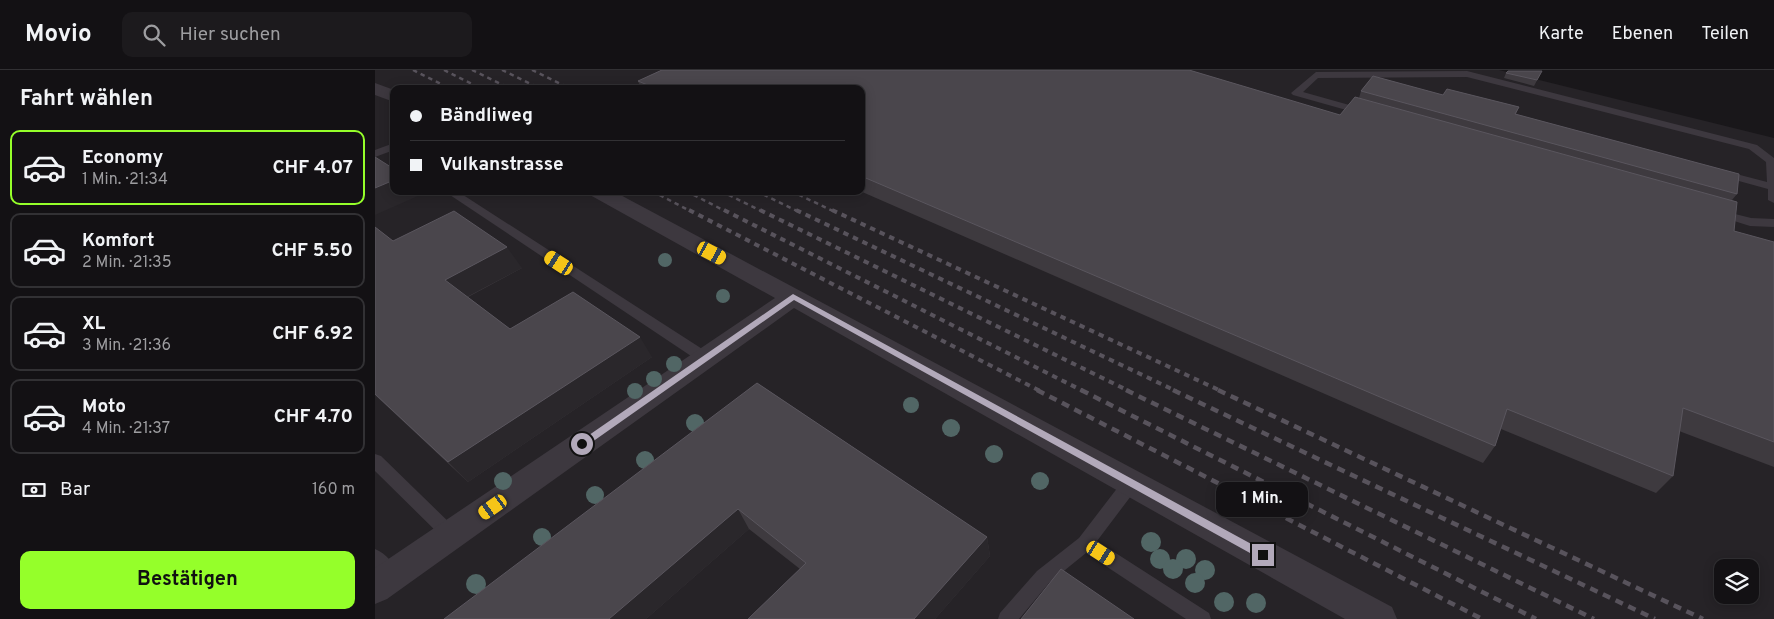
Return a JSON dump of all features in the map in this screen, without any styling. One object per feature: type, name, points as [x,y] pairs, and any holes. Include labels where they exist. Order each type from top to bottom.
[{"type":"street","points":[[375,88],[390,95]]},
{"type":"street","points":[[604,195],[1131,483],[1340,610],[1379,619]]},
{"type":"street","points":[[381,573],[451,536],[793,297]]},
{"type":"lane","points":[[1371,114],[1296,93],[1316,75],[1467,74],[1736,143],[1760,151],[1771,161],[1774,200]]},
{"type":"lane","points":[[1361,75],[1400,86]]},
{"type":"lane","points":[[1706,169],[1773,187]]},
{"type":"lane","points":[[455,195],[705,358]]},
{"type":"lane","points":[[1712,211],[1750,222],[1774,223]]},
{"type":"lane","points":[[375,461],[451,536]]},
{"type":"lane","points":[[1007,619],[1043,577],[1085,543],[1131,483]]},
{"type":"lane","points":[[1085,543],[1202,619]]},
{"type":"shaded area","points":[[375,70],[1499,70],[1774,138],[1774,619],[375,619]]},
{"type":"building","points":[[662,70],[1189,70],[1340,115],[1355,97],[1737,202],[1734,231],[1774,242],[1774,442],[1683,408],[1673,476],[1507,409],[1495,446],[865,178],[865,85],[648,85],[638,81]]},
{"type":"building","points":[[1508,71],[1542,71],[1537,80],[1506,73]]},
{"type":"building","points":[[1373,76],[1443,95],[1447,89],[1519,107],[1515,114],[1739,174],[1737,194],[1361,91]]},
{"type":"building","points":[[375,157],[390,166],[390,182],[375,188]]},
{"type":"building","points":[[454,211],[507,247],[445,280],[510,329],[573,292],[640,337],[448,462],[375,394],[375,227],[393,241]]},
{"type":"building","points":[[757,383],[987,537],[914,619],[748,619],[806,563],[738,509],[609,619],[444,619]]},
{"type":"building","points":[[1061,569],[1134,619],[1021,619]]},
{"type":"railway","points":[[413,70],[443,85]]},
{"type":"railway","points":[[444,70],[474,85]]},
{"type":"railway","points":[[472,70],[503,85]]},
{"type":"railway","points":[[502,70],[533,85]]},
{"type":"railway","points":[[532,70],[563,85]]},
{"type":"railway","points":[[660,195],[692,212]]},
{"type":"railway","points":[[694,195],[727,212]]},
{"type":"railway","points":[[729,195],[763,212]]},
{"type":"railway","points":[[764,195],[799,212]]},
{"type":"railway","points":[[799,195],[835,212]]},
{"type":"railway","points":[[689,210],[1040,391]]},
{"type":"railway","points":[[724,210],[1083,391]]},
{"type":"railway","points":[[760,210],[1129,391]]},
{"type":"railway","points":[[796,210],[1176,391]]},
{"type":"railway","points":[[832,210],[1221,391]]},
{"type":"railway","points":[[1037,390],[1482,619]]},
{"type":"railway","points":[[1081,390],[1536,619]]},
{"type":"railway","points":[[1126,390],[1594,619]]},
{"type":"railway","points":[[1173,390],[1655,619]]},
{"type":"railway","points":[[1218,390],[1703,619]]},
{"type":"route","points":[[582,444],[793,297],[1263,555]]}]
